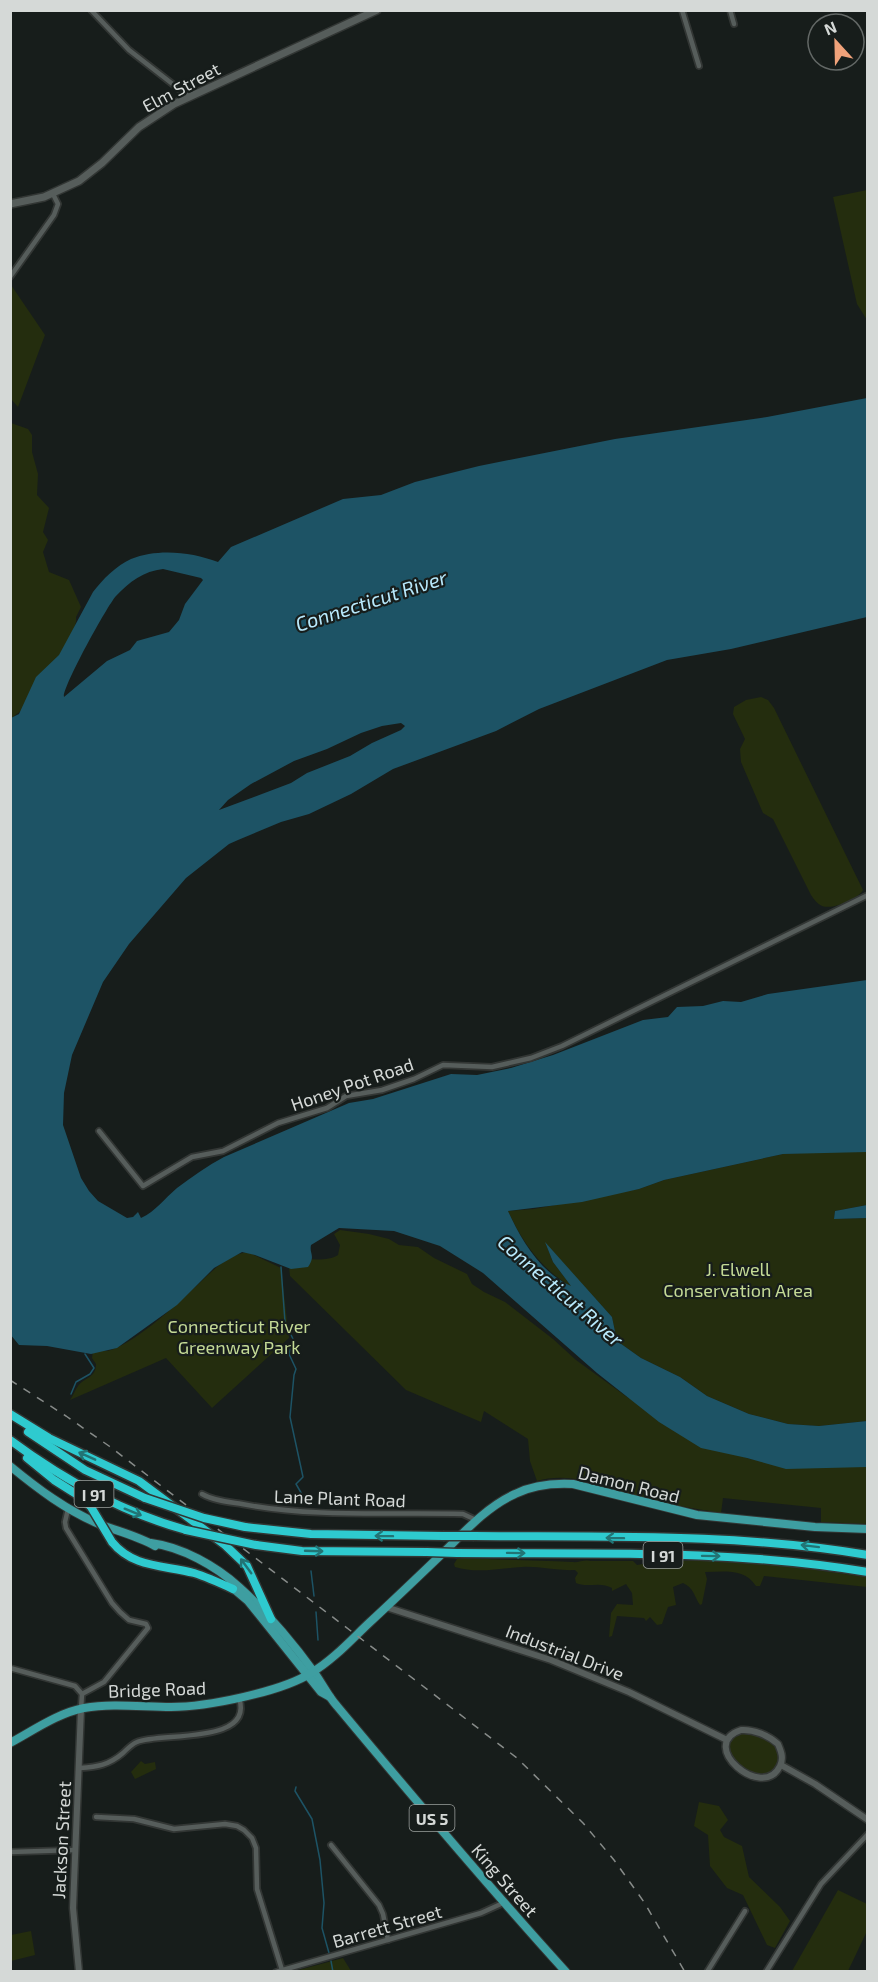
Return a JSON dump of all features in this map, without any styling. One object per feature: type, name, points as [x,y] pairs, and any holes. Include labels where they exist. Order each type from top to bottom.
[{"type":"highway","name":"I 91","points":[[10,1416],[73,1462],[111,1483],[145,1498],[204,1518],[245,1527],[311,1534],[722,1539],[795,1545],[867,1555]]},
{"type":"highway","points":[[10,1416],[49,1438],[139,1481],[225,1545],[240,1558],[252,1574],[271,1619]]},
{"type":"highway","name":"I 91","points":[[10,1442],[96,1495],[143,1516],[186,1530],[256,1545],[302,1551],[722,1556],[805,1563],[867,1572]]},
{"type":"highway","points":[[10,1442],[49,1476],[92,1507],[112,1542],[124,1554],[139,1562],[192,1573],[233,1588]]},
{"type":"main road","name":"Elm Street","points":[[10,204],[53,194],[85,177],[144,123],[188,96],[377,10]]},
{"type":"main road","name":"US 5","points":[[10,1466],[68,1509],[203,1567],[248,1601],[311,1673]]},
{"type":"main road","name":"Damon Road","points":[[311,1673],[340,1650],[476,1520],[516,1493],[542,1486],[567,1484],[590,1488],[692,1514],[815,1527],[867,1529]]},
{"type":"main road","name":"US 5","points":[[151,1543],[180,1551],[216,1569],[240,1587],[271,1619],[311,1673]]},
{"type":"main road","name":"King Street","points":[[311,1673],[321,1692],[330,1697],[503,1903],[566,1971]]},
{"type":"main road","name":"Bridge Road","points":[[10,1743],[62,1715],[81,1709],[102,1706],[174,1707],[202,1704],[239,1697],[291,1682],[311,1673]]},
{"type":"street","points":[[91,10],[121,43],[188,96]]},
{"type":"street","points":[[682,10],[699,66]]},
{"type":"street","points":[[730,10],[734,24]]},
{"type":"street","points":[[10,277],[54,215],[57,204],[53,194]]},
{"type":"street","name":"Honey Pot Road","points":[[99,1131],[143,1186],[192,1157],[223,1151],[278,1123],[327,1108],[346,1096],[382,1090],[414,1079],[445,1064],[492,1067],[562,1046],[867,895]]},
{"type":"street","name":"Lane Plant Road","points":[[202,1494],[281,1510],[339,1514],[461,1514],[476,1520]]},
{"type":"street","points":[[68,1509],[65,1522],[68,1532],[116,1608],[126,1618],[146,1624],[148,1628],[104,1682],[82,1695]]},
{"type":"street","name":"Industrial Drive","points":[[386,1606],[551,1660],[629,1692],[727,1740]]},
{"type":"street","points":[[10,1668],[68,1683],[78,1689],[82,1695],[81,1709]]},
{"type":"street","points":[[80,1768],[98,1767],[109,1763],[140,1741],[206,1734],[228,1726],[236,1720],[240,1712],[239,1697]]},
{"type":"street","name":"Jackson Street","points":[[79,1971],[73,1908],[81,1709]]},
{"type":"street","points":[[744,1730],[770,1738],[780,1748],[781,1765],[776,1772],[767,1777],[752,1776],[729,1758],[726,1748],[727,1740],[734,1733],[744,1730]]},
{"type":"street","points":[[781,1765],[867,1820]]},
{"type":"street","points":[[96,1817],[140,1820],[174,1829],[225,1824],[244,1830],[252,1838],[256,1848],[257,1889],[279,1971]]},
{"type":"street","points":[[766,1971],[821,1884],[867,1834]]},
{"type":"street","points":[[331,1845],[379,1905],[388,1940]]},
{"type":"street","points":[[10,1852],[75,1850]]},
{"type":"street","name":"Barrett Street","points":[[279,1971],[482,1913],[503,1903]]},
{"type":"street","points":[[707,1971],[745,1911]]},
{"type":"green space","points":[[868,190],[867,320],[857,304],[833,197]]},
{"type":"green space","points":[[11,285],[45,335],[18,407],[11,399]]},
{"type":"green space","points":[[11,423],[28,429],[32,435],[32,452],[38,474],[37,495],[49,508],[43,532],[48,540],[43,552],[49,572],[69,580],[81,607],[66,653],[33,702],[14,716],[11,731]]},
{"type":"green space","points":[[761,697],[768,700],[774,708],[863,890],[845,903],[827,907],[813,899],[773,819],[763,813],[741,762],[740,749],[745,739],[733,714],[734,707],[746,700]]},
{"type":"green space","name":"J. Elwell Conservation Area","points":[[867,1152],[867,1205],[835,1211],[834,1219],[867,1218],[867,1421],[819,1426],[788,1424],[749,1414],[707,1396],[680,1377],[641,1358],[617,1341],[612,1317],[546,1244],[553,1262],[572,1287],[542,1264],[526,1244],[508,1211],[534,1209],[639,1189],[664,1180],[783,1154]]},
{"type":"green space","points":[[340,1230],[369,1234],[389,1239],[399,1245],[418,1247],[434,1258],[467,1274],[472,1284],[505,1302],[576,1360],[627,1397],[729,1452],[768,1462],[867,1465],[867,1524],[821,1522],[821,1508],[723,1498],[721,1513],[656,1501],[582,1480],[552,1478],[537,1481],[530,1461],[528,1439],[484,1411],[481,1422],[406,1390],[290,1276],[288,1257],[320,1259],[338,1255],[340,1245],[334,1234]]},
{"type":"green space","name":"Connecticut River Greenway Park","points":[[248,1252],[281,1268],[289,1338],[212,1408],[166,1358],[70,1400],[78,1386],[96,1369],[92,1358],[93,1351],[117,1348],[141,1334],[218,1266],[232,1257]]},
{"type":"green space","points":[[457,1559],[575,1562],[586,1560],[633,1561],[637,1565],[661,1561],[743,1560],[867,1577],[867,1587],[764,1576],[760,1586],[756,1586],[746,1576],[740,1574],[705,1572],[707,1579],[702,1604],[700,1605],[692,1590],[683,1583],[673,1587],[676,1605],[668,1607],[662,1624],[657,1625],[650,1617],[646,1621],[644,1618],[617,1616],[612,1636],[609,1637],[611,1613],[617,1604],[633,1605],[632,1593],[626,1584],[612,1591],[612,1588],[608,1586],[576,1583],[575,1578],[578,1573],[575,1570],[529,1567],[480,1570],[455,1567]]},
{"type":"green space","points":[[747,1731],[767,1739],[776,1747],[779,1758],[772,1771],[762,1775],[757,1774],[744,1769],[732,1760],[727,1746],[734,1735]]},
{"type":"green space","points":[[141,1761],[145,1764],[155,1762],[156,1769],[135,1779],[131,1772]]},
{"type":"green space","points":[[699,1802],[719,1806],[728,1820],[720,1830],[724,1837],[742,1846],[749,1877],[780,1907],[790,1921],[775,1948],[767,1945],[743,1895],[727,1888],[710,1866],[708,1835],[694,1826]]},
{"type":"green space","points":[[838,1890],[867,1904],[867,1931],[848,1971],[792,1971]]},
{"type":"green space","points":[[31,1931],[35,1955],[11,1961],[11,1935]]},
{"type":"green space","points":[[343,1958],[351,1971],[295,1971]]},
{"type":"water","name":"Connecticut River","points":[[867,398],[867,617],[731,649],[667,660],[539,709],[496,731],[393,769],[351,794],[309,814],[281,822],[229,844],[186,878],[129,944],[103,982],[72,1055],[64,1093],[63,1125],[81,1178],[89,1191],[98,1201],[127,1218],[133,1217],[138,1212],[141,1218],[156,1208],[177,1188],[218,1160],[349,1103],[373,1099],[451,1074],[477,1075],[511,1068],[553,1055],[643,1020],[668,1017],[677,1007],[703,1006],[723,1001],[741,1002],[768,994],[867,980],[867,1152],[783,1154],[664,1180],[639,1189],[582,1202],[508,1211],[519,1233],[541,1264],[550,1273],[571,1286],[553,1262],[545,1242],[612,1317],[617,1341],[641,1358],[680,1377],[707,1396],[749,1414],[788,1424],[819,1426],[867,1421],[867,1467],[786,1469],[701,1448],[659,1422],[597,1373],[483,1273],[440,1246],[394,1231],[339,1228],[311,1245],[312,1257],[308,1267],[291,1269],[242,1252],[214,1268],[177,1305],[117,1348],[91,1354],[47,1346],[19,1345],[10,1334],[11,718],[19,714],[36,677],[59,655],[97,587],[120,565],[152,553],[186,554],[218,562],[231,547],[343,499],[381,495],[415,482],[479,466],[615,439],[767,417]],"holes":[[[163,569],[203,580],[185,604],[179,620],[169,632],[137,641],[130,650],[107,661],[64,697],[65,690],[86,647],[116,596],[137,578]],[[401,723],[405,726],[401,730],[350,756],[307,773],[291,783],[219,810],[228,800],[251,784],[294,761],[361,733]]]},
{"type":"water","points":[[867,1205],[867,1218],[834,1219],[835,1211]]},
{"type":"waterway","points":[[281,1267],[285,1322],[293,1339],[289,1354],[296,1369],[290,1417],[303,1477],[296,1484],[307,1503]]},
{"type":"waterway","points":[[71,1394],[76,1382],[90,1374],[94,1368],[85,1354]]},
{"type":"waterway","points":[[311,1571],[314,1596]]},
{"type":"waterway","points":[[316,1612],[318,1640]]},
{"type":"waterway","points":[[296,1787],[295,1791],[312,1819],[320,1860],[324,1903],[322,1928],[329,1953]]},
{"type":"waterway","points":[[331,1961],[333,1972]]},
{"type":"railway","points":[[10,1380],[109,1446],[517,1758],[583,1823],[614,1860],[644,1902],[685,1972]]}]
